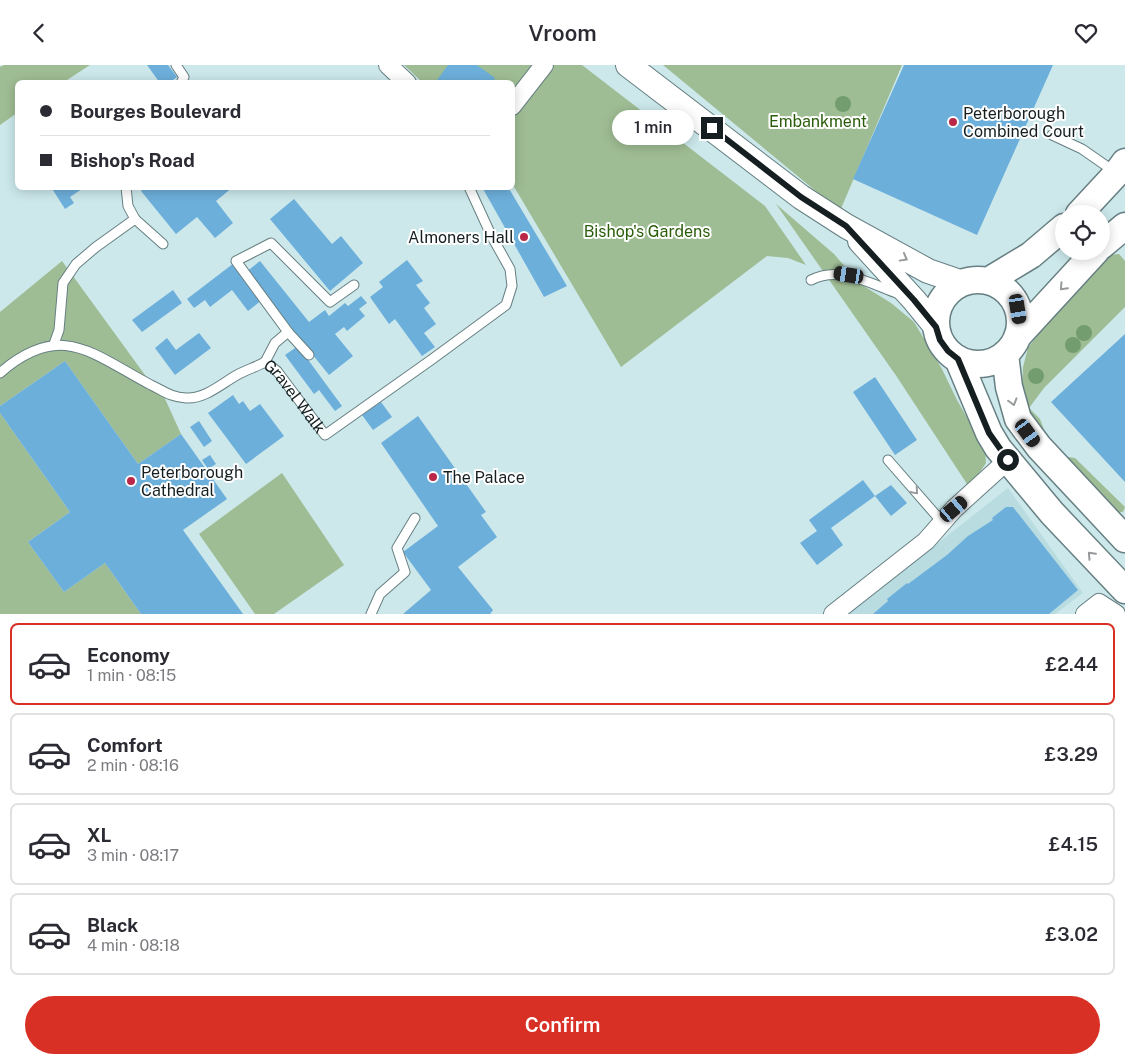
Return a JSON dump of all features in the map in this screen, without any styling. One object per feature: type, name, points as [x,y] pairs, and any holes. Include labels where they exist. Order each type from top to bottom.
[{"type":"main road","points":[[1087,205],[1121,167]]},
{"type":"main road","points":[[1055,235],[1031,255],[975,282],[951,290],[942,300],[937,313],[936,327],[940,340],[948,351],[958,359],[970,363],[982,364],[994,361],[1011,346],[1088,260]]},
{"type":"main road","points":[[975,282],[1001,287],[1011,296],[1018,309],[1020,323],[1011,346],[1009,387],[1018,419],[1039,447],[1125,539]]},
{"type":"main road","points":[[958,359],[989,433],[1008,460],[1052,513],[1125,589]]},
{"type":"street","points":[[388,65],[404,80]]},
{"type":"street","points":[[515,101],[544,65]]},
{"type":"street","points":[[628,65],[801,197],[846,226],[928,271],[975,282]]},
{"type":"street","points":[[846,226],[914,300],[936,327]]},
{"type":"street","points":[[833,614],[926,541],[954,509],[1008,460]]},
{"type":"street","points":[[1085,614],[1100,603],[1116,614]]},
{"type":"lane","points":[[176,65],[184,77],[182,80]]},
{"type":"lane","points":[[1052,135],[1121,167]]},
{"type":"lane","points":[[126,190],[128,206],[135,219],[163,244]]},
{"type":"lane","name":"Gravel Walk","points":[[0,373],[29,353],[54,344],[76,346],[95,353],[170,396],[188,398],[208,393],[265,362],[277,371],[325,435],[432,360],[506,305],[512,286],[510,269],[491,235],[470,190]]},
{"type":"lane","points":[[54,344],[60,329],[63,283],[76,263],[135,219]]},
{"type":"lane","points":[[309,355],[288,332],[236,261],[271,243],[330,302],[354,285]]},
{"type":"lane","points":[[811,280],[832,274],[849,275],[914,300]]},
{"type":"lane","points":[[265,362],[275,343],[288,332]]},
{"type":"lane","points":[[888,460],[942,522]]},
{"type":"lane","points":[[371,614],[380,594],[405,572],[397,547],[415,518]]},
{"type":"shaded area","points":[[1008,488],[1083,593],[1055,614],[848,614]]},
{"type":"green space","points":[[4,65],[90,65],[67,80],[15,80],[15,114],[0,125],[0,67]]},
{"type":"green space","name":"Bishop's Gardens","points":[[404,65],[582,65],[765,206],[806,265],[788,258],[767,256],[621,367],[515,188],[515,80],[420,80]]},
{"type":"green space","name":"Embankment","points":[[663,65],[902,65],[840,211]]},
{"type":"green space","points":[[776,204],[834,254],[859,283],[891,303],[914,322],[942,369],[985,449],[986,463],[976,478],[967,484],[897,377]]},
{"type":"green space","points":[[1119,254],[1125,261],[1125,307],[1044,388],[1029,408],[1040,419],[1046,435],[1062,456],[1075,458],[1125,507],[1123,512],[1110,513],[1030,420],[1022,390],[1023,367],[1028,348],[1043,327],[1104,260],[1110,260],[1110,255]]},
{"type":"green space","points":[[62,261],[153,386],[162,392],[181,434],[138,464],[65,361],[0,406],[0,312]]},
{"type":"green space","points":[[0,413],[70,512],[28,542],[64,592],[105,563],[141,614],[0,614]]},
{"type":"green space","points":[[282,473],[344,565],[274,614],[255,614],[199,534]]},
{"type":"building","points":[[147,65],[168,65],[177,77],[173,80],[158,80]]},
{"type":"building","points":[[448,65],[477,65],[495,78],[494,80],[437,80]]},
{"type":"building","name":"Peterborough Combined Court","points":[[904,65],[1053,65],[977,235],[853,179]]},
{"type":"building","points":[[53,190],[80,190],[70,197],[74,203],[65,209]]},
{"type":"building","points":[[229,190],[216,201],[233,223],[215,238],[197,217],[176,234],[141,191]]},
{"type":"building","name":"Almoners Hall","points":[[484,190],[510,190],[567,286],[544,297]]},
{"type":"building","points":[[294,199],[332,244],[341,236],[363,263],[330,291],[270,219]]},
{"type":"building","points":[[407,260],[423,281],[416,285],[430,303],[424,308],[436,324],[424,333],[435,347],[422,356],[395,319],[389,324],[370,297],[383,287],[379,282]]},
{"type":"building","points":[[260,261],[309,322],[325,310],[329,316],[345,303],[348,306],[361,296],[367,303],[359,309],[365,316],[347,331],[344,327],[335,334],[353,356],[329,375],[246,272]]},
{"type":"building","points":[[234,263],[262,300],[248,311],[232,290],[210,307],[205,300],[194,308],[187,299]]},
{"type":"building","points":[[173,290],[182,303],[142,332],[132,320]]},
{"type":"building","points":[[199,333],[211,348],[175,375],[155,348],[167,338],[176,350]]},
{"type":"building","points":[[1125,334],[1125,482],[1051,402]]},
{"type":"building","points":[[298,346],[342,406],[335,411],[319,390],[314,394],[285,355]]},
{"type":"building","name":"Peterborough Cathedral","points":[[65,361],[138,464],[181,434],[227,499],[183,530],[243,614],[141,614],[105,563],[64,592],[28,542],[70,512],[0,413],[0,406]]},
{"type":"building","points":[[875,377],[917,440],[895,455],[853,392]]},
{"type":"building","points":[[233,395],[239,404],[243,401],[250,411],[260,404],[284,436],[246,464],[208,413]]},
{"type":"building","points":[[381,402],[392,417],[373,430],[362,415]]},
{"type":"building","name":"The Palace","points":[[418,416],[486,512],[481,515],[497,537],[458,567],[493,610],[490,614],[403,614],[431,590],[403,552],[438,526],[381,443]]},
{"type":"building","points":[[199,421],[212,441],[204,447],[190,427]]},
{"type":"building","points":[[210,455],[216,464],[208,469],[202,460]]},
{"type":"building","points":[[863,480],[875,496],[831,528],[843,545],[817,565],[800,543],[817,531],[809,520]]},
{"type":"building","points":[[891,485],[907,503],[891,516],[875,496]]},
{"type":"building","points":[[1006,507],[1013,507],[1078,590],[1049,614],[873,614],[888,601],[887,599],[947,555],[968,536],[993,520],[992,518]]},
{"type":"place","name":"Peterborough Combined Court","points":[[953,122]]},
{"type":"place","name":"Almoners Hall","points":[[524,237]]},
{"type":"place","name":"The Palace","points":[[433,477]]},
{"type":"place","name":"Peterborough Cathedral","points":[[131,481]]},
{"type":"route","points":[[712,128],[801,197],[846,226],[914,300],[936,327],[940,340],[948,351],[958,359],[989,433],[1008,460]]}]
